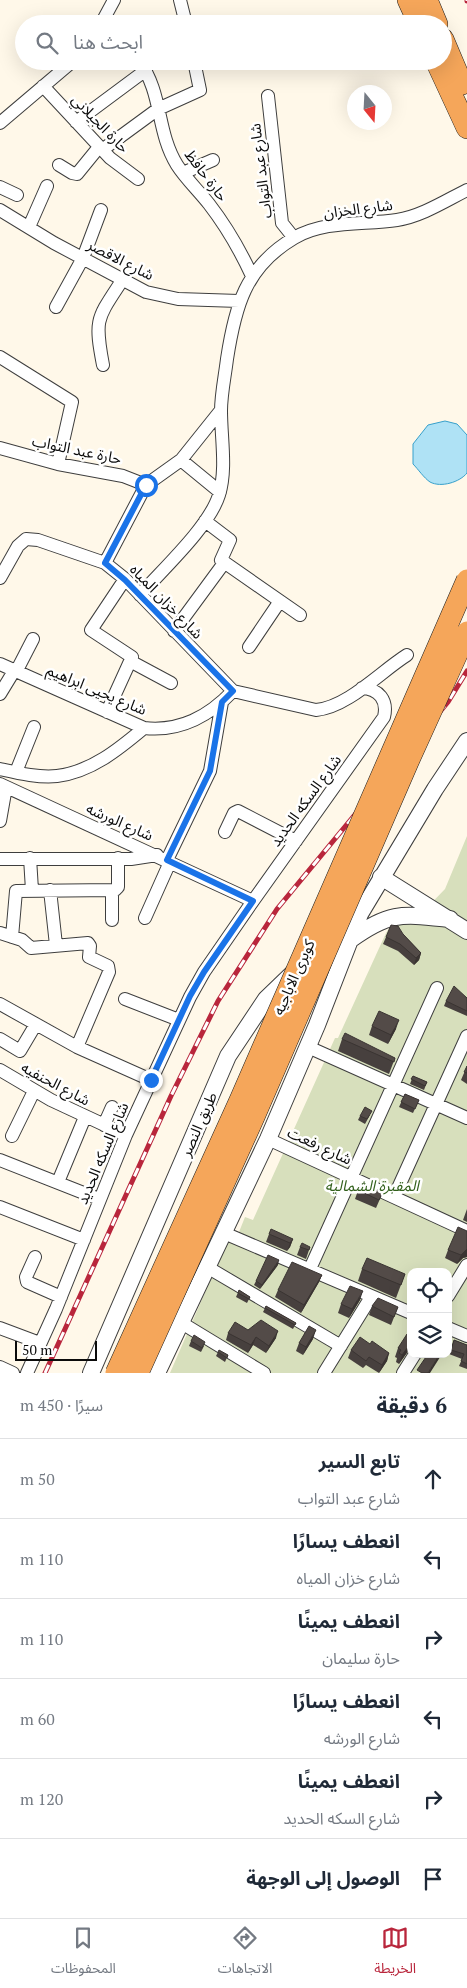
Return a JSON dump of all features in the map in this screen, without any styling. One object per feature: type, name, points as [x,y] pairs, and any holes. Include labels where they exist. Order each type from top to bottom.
[{"type":"highway","points":[[408,0],[415,15]]},
{"type":"highway","points":[[427,0],[433,15]]},
{"type":"highway","points":[[452,60],[467,96]]},
{"type":"highway","points":[[440,70],[467,128]]},
{"type":"highway","name":"كوبرى الاباجيه","points":[[116,1373],[240,1100],[467,580]]},
{"type":"highway","name":"كوبرى الاباجيه","points":[[155,1372],[254,1117],[408,762],[467,632]]},
{"type":"street","points":[[109,15],[114,0]]},
{"type":"street","points":[[180,0],[184,15]]},
{"type":"street","points":[[0,122],[62,70]]},
{"type":"street","points":[[76,122],[137,70]]},
{"type":"street","name":"حارة حافظ","points":[[144,70],[155,89],[168,147],[183,173],[224,225],[240,250],[252,276]]},
{"type":"street","points":[[59,165],[77,174],[101,149],[158,109],[200,90],[196,70]]},
{"type":"street","name":"حارة الجيلاني","points":[[43,86],[101,149],[138,179]]},
{"type":"street","name":"شارع عبد التواب","points":[[268,96],[279,179],[281,218],[284,226],[294,238]]},
{"type":"street","points":[[183,173],[213,160]]},
{"type":"street","points":[[29,227],[47,186]]},
{"type":"street","points":[[0,188],[17,195]]},
{"type":"street","name":"شارع الخزان","points":[[220,492],[221,410],[230,333],[239,302],[252,276],[271,255],[294,238],[327,227],[407,217],[467,190]]},
{"type":"street","name":"شارع الاقصر","points":[[0,210],[146,292],[162,296],[239,302]]},
{"type":"street","points":[[56,307],[83,258],[101,210]]},
{"type":"street","points":[[103,365],[97,330],[98,320],[122,279]]},
{"type":"street","points":[[0,357],[72,402],[58,464]]},
{"type":"street","points":[[105,563],[146,485],[181,460],[221,410]]},
{"type":"street","name":"حارة عبد التواب","points":[[0,448],[58,464],[112,473],[146,485]]},
{"type":"street","points":[[140,595],[205,521],[216,504],[220,492],[181,460]]},
{"type":"street","points":[[205,521],[230,540],[220,559],[300,615]]},
{"type":"street","name":"شارع خزان المياه","points":[[0,578],[18,546],[26,539],[38,540],[105,563],[125,580],[233,691]]},
{"type":"street","points":[[174,631],[224,562]]},
{"type":"street","points":[[107,712],[131,656],[91,630],[125,580]]},
{"type":"street","points":[[248,647],[280,601]]},
{"type":"street","points":[[0,694],[33,639]]},
{"type":"street","points":[[233,691],[316,710],[332,707],[362,688],[406,655]]},
{"type":"street","points":[[130,661],[171,683]]},
{"type":"street","name":"شارع يحيى ابراهيم","points":[[0,664],[144,728],[162,730],[181,726],[196,720],[222,702],[233,691]]},
{"type":"street","name":"شارع السكه الحديد","points":[[27,1373],[61,1297],[126,1135],[179,1020],[204,972],[384,717],[386,709],[381,696],[376,691],[362,688]]},
{"type":"street","points":[[145,918],[164,859],[210,771],[222,702]]},
{"type":"street","points":[[16,772],[34,727]]},
{"type":"street","points":[[0,769],[41,776],[72,773],[110,754],[144,728]]},
{"type":"street","name":"طريق النصر","points":[[155,1372],[182,1320],[268,1139],[308,1047],[360,914],[381,877],[467,741]]},
{"type":"street","points":[[0,821],[3,786]]},
{"type":"street","name":"شارع الورشه","points":[[3,786],[253,901]]},
{"type":"street","points":[[225,832],[234,813],[238,811],[296,841]]},
{"type":"street","points":[[30,858],[32,890]]},
{"type":"street","points":[[77,1047],[110,969],[106,963],[89,957],[90,946],[88,943],[31,948],[22,940],[6,935],[15,917],[15,893],[20,890],[112,890],[118,887],[118,858]]},
{"type":"street","points":[[0,859],[164,859]]},
{"type":"street","points":[[381,877],[450,918],[467,931]]},
{"type":"street","points":[[50,890],[56,945]]},
{"type":"street","points":[[112,890],[112,920]]},
{"type":"street","name":"طريق النصر","points":[[91,1373],[228,1056],[266,999],[311,954],[360,914]]},
{"type":"street","points":[[350,940],[368,927],[400,914],[450,918]]},
{"type":"street","points":[[309,1271],[437,988]]},
{"type":"street","points":[[125,999],[179,1020]]},
{"type":"street","points":[[0,1004],[77,1047],[151,1080]]},
{"type":"street","points":[[0,1039],[20,1051],[36,1024]]},
{"type":"street","points":[[394,1197],[467,1036]]},
{"type":"street","points":[[308,1047],[467,1118]]},
{"type":"street","name":"شارع الحنفيه","points":[[0,1070],[34,1091],[126,1135]]},
{"type":"street","points":[[12,1136],[34,1091]]},
{"type":"street","points":[[104,1125],[112,1107]]},
{"type":"street","points":[[58,1182],[85,1117]]},
{"type":"street","name":"شارع رفعت","points":[[268,1139],[467,1231]]},
{"type":"street","points":[[0,1160],[99,1199]]},
{"type":"street","points":[[0,1207],[84,1240]]},
{"type":"street","points":[[224,1233],[407,1311]]},
{"type":"street","points":[[35,1257],[27,1282],[61,1297]]},
{"type":"street","points":[[452,1289],[467,1265]]},
{"type":"street","points":[[207,1267],[341,1346]]},
{"type":"street","points":[[124,1296],[135,1290],[148,1287],[160,1289],[171,1295],[179,1305],[182,1320],[264,1373]]},
{"type":"street","points":[[324,1373],[371,1297]]},
{"type":"street","points":[[0,1328],[40,1343]]},
{"type":"street","points":[[452,1330],[467,1336]]},
{"type":"street","points":[[403,1373],[412,1358]]},
{"type":"street","points":[[0,1367],[12,1373]]},
{"type":"green space","name":"المقبرة الشمالية","points":[[467,836],[467,1373],[170,1373],[229,1239],[235,1242],[245,1217],[253,1220],[335,1038],[338,1038],[386,933],[394,920],[416,919],[445,889]]},
{"type":"water","points":[[445,421],[457,424],[467,435],[467,473],[455,481],[445,484],[434,484],[413,464],[413,444],[428,425]]},
{"type":"building","points":[[391,925],[398,926],[421,953],[416,958],[400,944],[386,937]]},
{"type":"building","points":[[454,986],[467,998],[467,1011],[446,1001]]},
{"type":"building","points":[[379,1011],[399,1020],[391,1035],[372,1026]]},
{"type":"building","points":[[345,1033],[395,1058],[394,1062],[342,1039]]},
{"type":"building","points":[[413,1076],[427,1082],[425,1086],[411,1079]]},
{"type":"building","points":[[405,1094],[419,1100],[415,1109],[401,1102]]},
{"type":"building","points":[[365,1107],[372,1111],[367,1119],[360,1116]]},
{"type":"building","points":[[361,1182],[383,1192],[379,1200],[358,1190]]},
{"type":"building","points":[[458,1227],[467,1231],[467,1249],[461,1255],[448,1250]]},
{"type":"building","points":[[271,1229],[293,1239],[290,1243],[269,1234]]},
{"type":"building","points":[[302,1243],[310,1247],[309,1250],[300,1247]]},
{"type":"building","points":[[268,1255],[279,1260],[262,1285],[256,1281]]},
{"type":"building","points":[[367,1258],[405,1274],[401,1285],[362,1269]]},
{"type":"building","points":[[292,1262],[322,1275],[304,1305],[278,1290]]},
{"type":"building","points":[[350,1286],[363,1291],[352,1309],[341,1304]]},
{"type":"building","points":[[239,1290],[250,1297],[249,1299],[238,1293]]},
{"type":"building","points":[[378,1298],[398,1307],[394,1317],[372,1306]]},
{"type":"building","points":[[266,1306],[296,1323],[295,1325],[265,1308]]},
{"type":"building","points":[[261,1320],[278,1331],[269,1346],[256,1337],[251,1345],[228,1333],[235,1322],[248,1330]]},
{"type":"building","points":[[309,1326],[316,1330],[306,1347],[299,1343]]},
{"type":"building","points":[[407,1334],[407,1348],[402,1355],[399,1353],[401,1350],[398,1348]]},
{"type":"building","points":[[194,1335],[205,1342],[202,1348],[191,1341]]},
{"type":"building","points":[[360,1337],[370,1344],[372,1341],[389,1353],[382,1365],[369,1357],[366,1361],[351,1350]]},
{"type":"building","points":[[454,1340],[467,1345],[467,1364],[461,1361],[464,1354],[452,1350]]},
{"type":"building","points":[[219,1350],[228,1355],[227,1358],[218,1352]]},
{"type":"building","points":[[425,1358],[437,1358],[428,1373],[422,1373],[417,1370]]},
{"type":"railway","points":[[45,1373],[171,1096],[218,1001],[277,909],[448,702],[467,671]]},
{"type":"route","points":[[146,485],[105,563],[125,580],[233,691],[222,702],[210,771],[198,800],[167,860],[253,901],[204,972],[190,996],[151,1080]]}]
